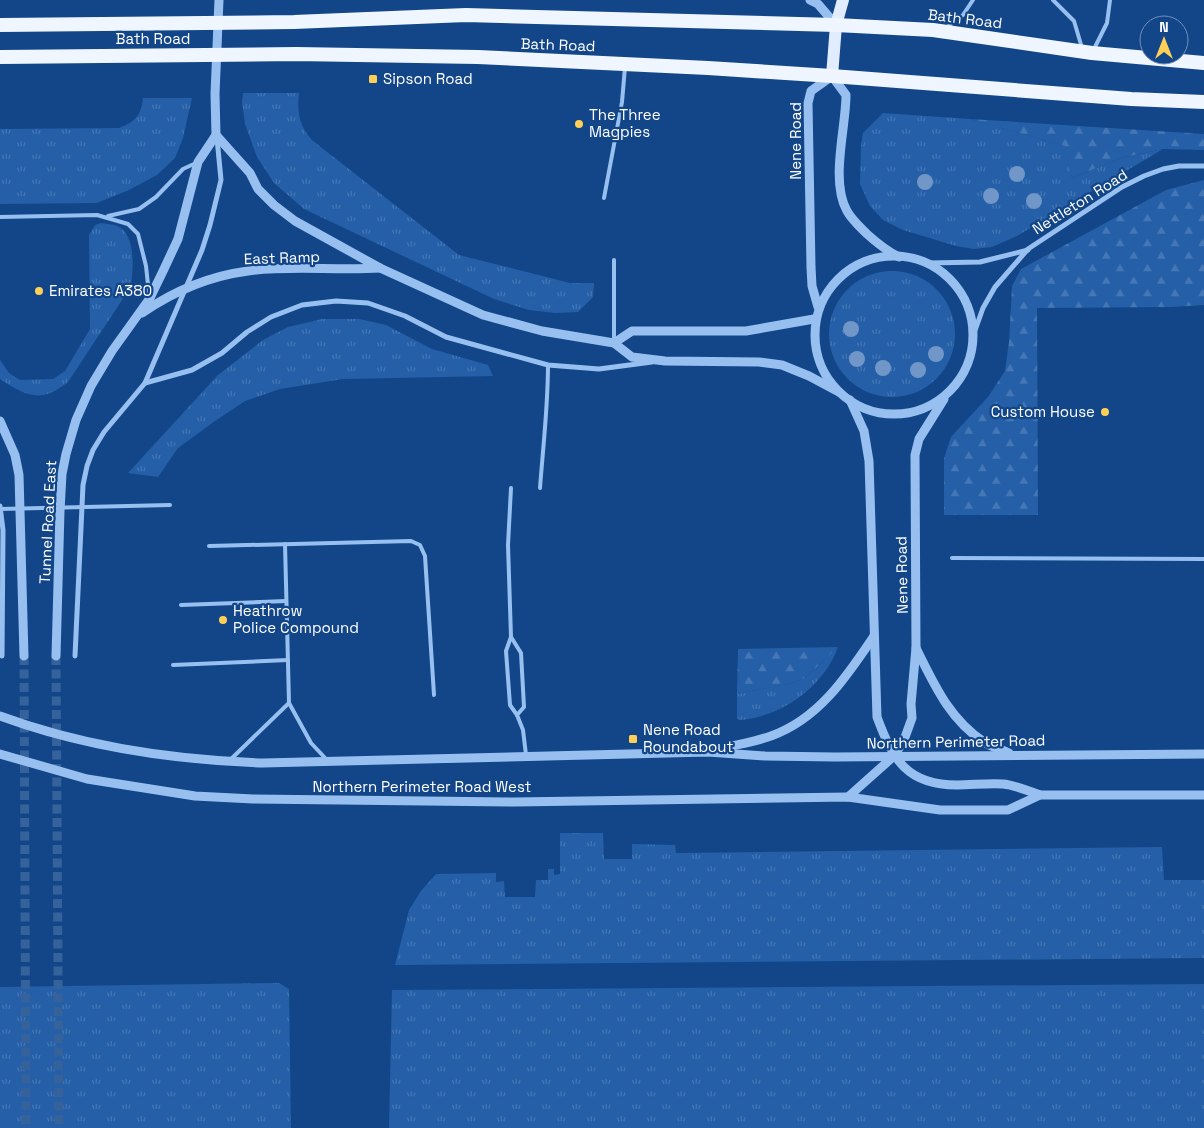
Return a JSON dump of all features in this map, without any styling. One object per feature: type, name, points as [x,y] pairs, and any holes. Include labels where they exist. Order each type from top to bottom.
[{"type":"highway","name":"Bath Road","points":[[0,25],[294,22],[466,16],[836,25],[941,32],[1088,53],[1204,63]]},
{"type":"highway","name":"Bath Road","points":[[0,57],[296,54],[478,57],[832,76],[1131,99],[1204,102]]},
{"type":"main road","points":[[832,76],[836,25],[843,0]]},
{"type":"street","points":[[75,656],[83,485],[86,466],[104,432],[145,383],[207,233],[221,180],[216,135],[215,94],[219,0]]},
{"type":"street","points":[[810,0],[818,4],[836,25]]},
{"type":"street","points":[[832,76],[846,95],[840,156],[840,185],[846,210],[858,226],[879,245],[898,257]]},
{"type":"street","name":"Nene Road","points":[[818,307],[812,286],[811,267],[808,103],[811,91],[832,76]]},
{"type":"street","points":[[216,135],[250,173],[258,189],[274,205],[295,221],[380,268],[483,315],[542,331],[614,343],[632,357],[665,361],[759,362],[782,365],[809,376],[839,392],[861,407],[888,414],[918,411],[945,397],[965,371],[970,358],[973,336],[962,293],[953,281],[929,263],[912,258],[898,257],[876,259],[856,264],[831,283],[818,307],[814,319],[813,337],[816,352],[829,380],[839,392]]},
{"type":"street","name":"Tunnel Road East","points":[[56,656],[62,474],[76,420],[90,386],[150,298],[178,239],[198,162],[216,135]]},
{"type":"street","name":"Nettleton Road","points":[[973,336],[983,308],[995,287],[1028,249],[1122,187],[1144,176],[1163,169],[1179,166],[1204,166]]},
{"type":"street","name":"Nettleton Road","points":[[929,263],[980,262],[1028,249]]},
{"type":"street","name":"East Ramp","points":[[136,317],[159,301],[185,288],[219,277],[250,271],[380,268]]},
{"type":"street","points":[[145,383],[192,370],[222,353],[247,332],[271,317],[302,305],[336,301],[368,303],[405,316],[446,337],[548,365],[599,369],[665,361]]},
{"type":"street","points":[[614,343],[632,331],[746,331],[814,319]]},
{"type":"street","name":"Nene Road","points":[[848,797],[894,756],[904,740],[912,718],[911,704],[916,648],[916,455],[919,439],[945,397]]},
{"type":"street","name":"Nene Road","points":[[850,400],[864,431],[869,461],[877,717],[884,737],[894,756]]},
{"type":"street","points":[[0,421],[15,455],[19,475],[24,656]]},
{"type":"street","points":[[0,507],[3,530],[2,656]]},
{"type":"street","points":[[708,752],[772,735],[811,714],[828,699],[874,636]]},
{"type":"street","points":[[916,648],[941,699],[951,711],[984,742],[1013,755]]},
{"type":"street","name":"Northern Perimeter Road West","points":[[0,716],[42,730],[102,744],[167,755],[229,761],[329,762],[708,752]]},
{"type":"street","name":"Northern Perimeter Road","points":[[708,752],[765,756],[1204,754]]},
{"type":"street","name":"Northern Perimeter Road West","points":[[0,754],[87,779],[195,796],[253,799],[515,802],[848,797]]},
{"type":"street","points":[[894,756],[909,772],[924,781],[956,785],[1004,784],[1040,795],[1204,795]]},
{"type":"street","points":[[848,797],[940,810],[1008,810],[1040,795]]},
{"type":"lane","points":[[941,32],[963,15],[973,0]]},
{"type":"lane","points":[[1053,0],[1074,21],[1088,53]]},
{"type":"lane","points":[[1088,53],[1107,23],[1110,0]]},
{"type":"lane","points":[[604,198],[622,102],[626,64]]},
{"type":"lane","points":[[106,217],[139,209],[156,197],[183,169],[198,162]]},
{"type":"lane","points":[[0,217],[97,215],[128,224],[138,234],[146,266],[150,298]]},
{"type":"lane","points":[[614,260],[614,343]]},
{"type":"lane","points":[[540,488],[548,399],[548,365]]},
{"type":"lane","points":[[511,488],[508,545],[511,637],[506,651],[510,705],[517,715],[523,730],[526,756]]},
{"type":"lane","points":[[0,507],[170,505]]},
{"type":"lane","points":[[209,546],[412,541],[420,545],[425,556],[434,695]]},
{"type":"lane","points":[[285,544],[289,703],[309,739],[329,762]]},
{"type":"lane","points":[[952,558],[1204,559]]},
{"type":"lane","points":[[181,605],[286,601]]},
{"type":"lane","points":[[511,637],[521,653],[524,707],[517,715]]},
{"type":"lane","points":[[173,665],[288,660]]},
{"type":"lane","points":[[229,761],[289,703]]},
{"type":"green space","points":[[243,93],[299,93],[298,107],[300,119],[308,136],[459,255],[570,283],[594,283],[593,297],[578,312],[555,313],[529,310],[494,299],[304,209],[274,183],[257,157],[245,124],[242,102]]},
{"type":"green space","points":[[143,98],[192,98],[183,138],[175,158],[157,175],[129,190],[97,203],[0,204],[0,129],[119,128],[133,121],[139,114]]},
{"type":"green space","points":[[883,113],[970,119],[1066,146],[1072,178],[1121,158],[1163,149],[1017,236],[992,247],[974,249],[956,246],[903,230],[883,220],[870,206],[860,184],[861,146],[863,133]]},
{"type":"green space","points":[[970,119],[1204,134],[1204,150],[1163,149],[1121,158],[1072,178],[1065,146]]},
{"type":"green space","points":[[1204,180],[1204,305],[1037,308],[1038,515],[944,515],[944,459],[947,449],[951,437],[988,397],[1005,371],[1009,342],[1012,286],[1021,269],[1166,190]]},
{"type":"green space","points":[[101,223],[117,226],[128,236],[133,263],[130,288],[68,382],[50,393],[41,395],[18,390],[0,379],[0,360],[9,373],[20,380],[53,379],[65,371],[90,329],[89,235],[95,225]]},
{"type":"green space","points":[[892,271],[916,275],[937,289],[951,310],[955,334],[951,358],[937,379],[916,393],[892,397],[868,393],[847,379],[833,358],[829,334],[833,310],[847,289],[868,275]]},
{"type":"green space","points":[[322,319],[359,319],[386,325],[432,349],[488,365],[493,376],[343,379],[280,389],[245,401],[215,421],[178,448],[158,477],[128,473],[218,375],[263,340],[288,327]]},
{"type":"green space","points":[[838,647],[822,675],[799,698],[770,713],[755,718],[739,720],[737,718],[737,694],[792,683],[805,678]]},
{"type":"green space","points":[[838,647],[805,678],[792,683],[737,694],[738,649]]},
{"type":"green space","points":[[560,833],[603,833],[604,859],[632,859],[632,844],[675,845],[676,853],[1162,847],[1164,880],[1204,880],[1204,958],[395,965],[409,910],[421,891],[436,874],[496,873],[496,882],[504,881],[505,897],[535,897],[536,880],[548,880],[548,869],[554,869],[554,875],[560,874]]},
{"type":"green space","points":[[279,983],[289,989],[291,1128],[0,1128],[0,987]]},
{"type":"green space","points":[[1204,984],[1204,1128],[389,1128],[392,990]]},
{"type":"tunnel","points":[[24,656],[26,1128]]},
{"type":"tunnel","points":[[56,656],[59,1128]]},
{"type":"place","name":"Sipson Road","points":[[373,79]]},
{"type":"place","name":"The Three Magpies","points":[[579,124]]},
{"type":"place","name":"Emirates A380","points":[[39,291]]},
{"type":"place","name":"Custom House","points":[[1105,412]]},
{"type":"place","name":"Heathrow Police Compound","points":[[223,620]]},
{"type":"place","name":"Nene Road Roundabout","points":[[633,739]]}]
